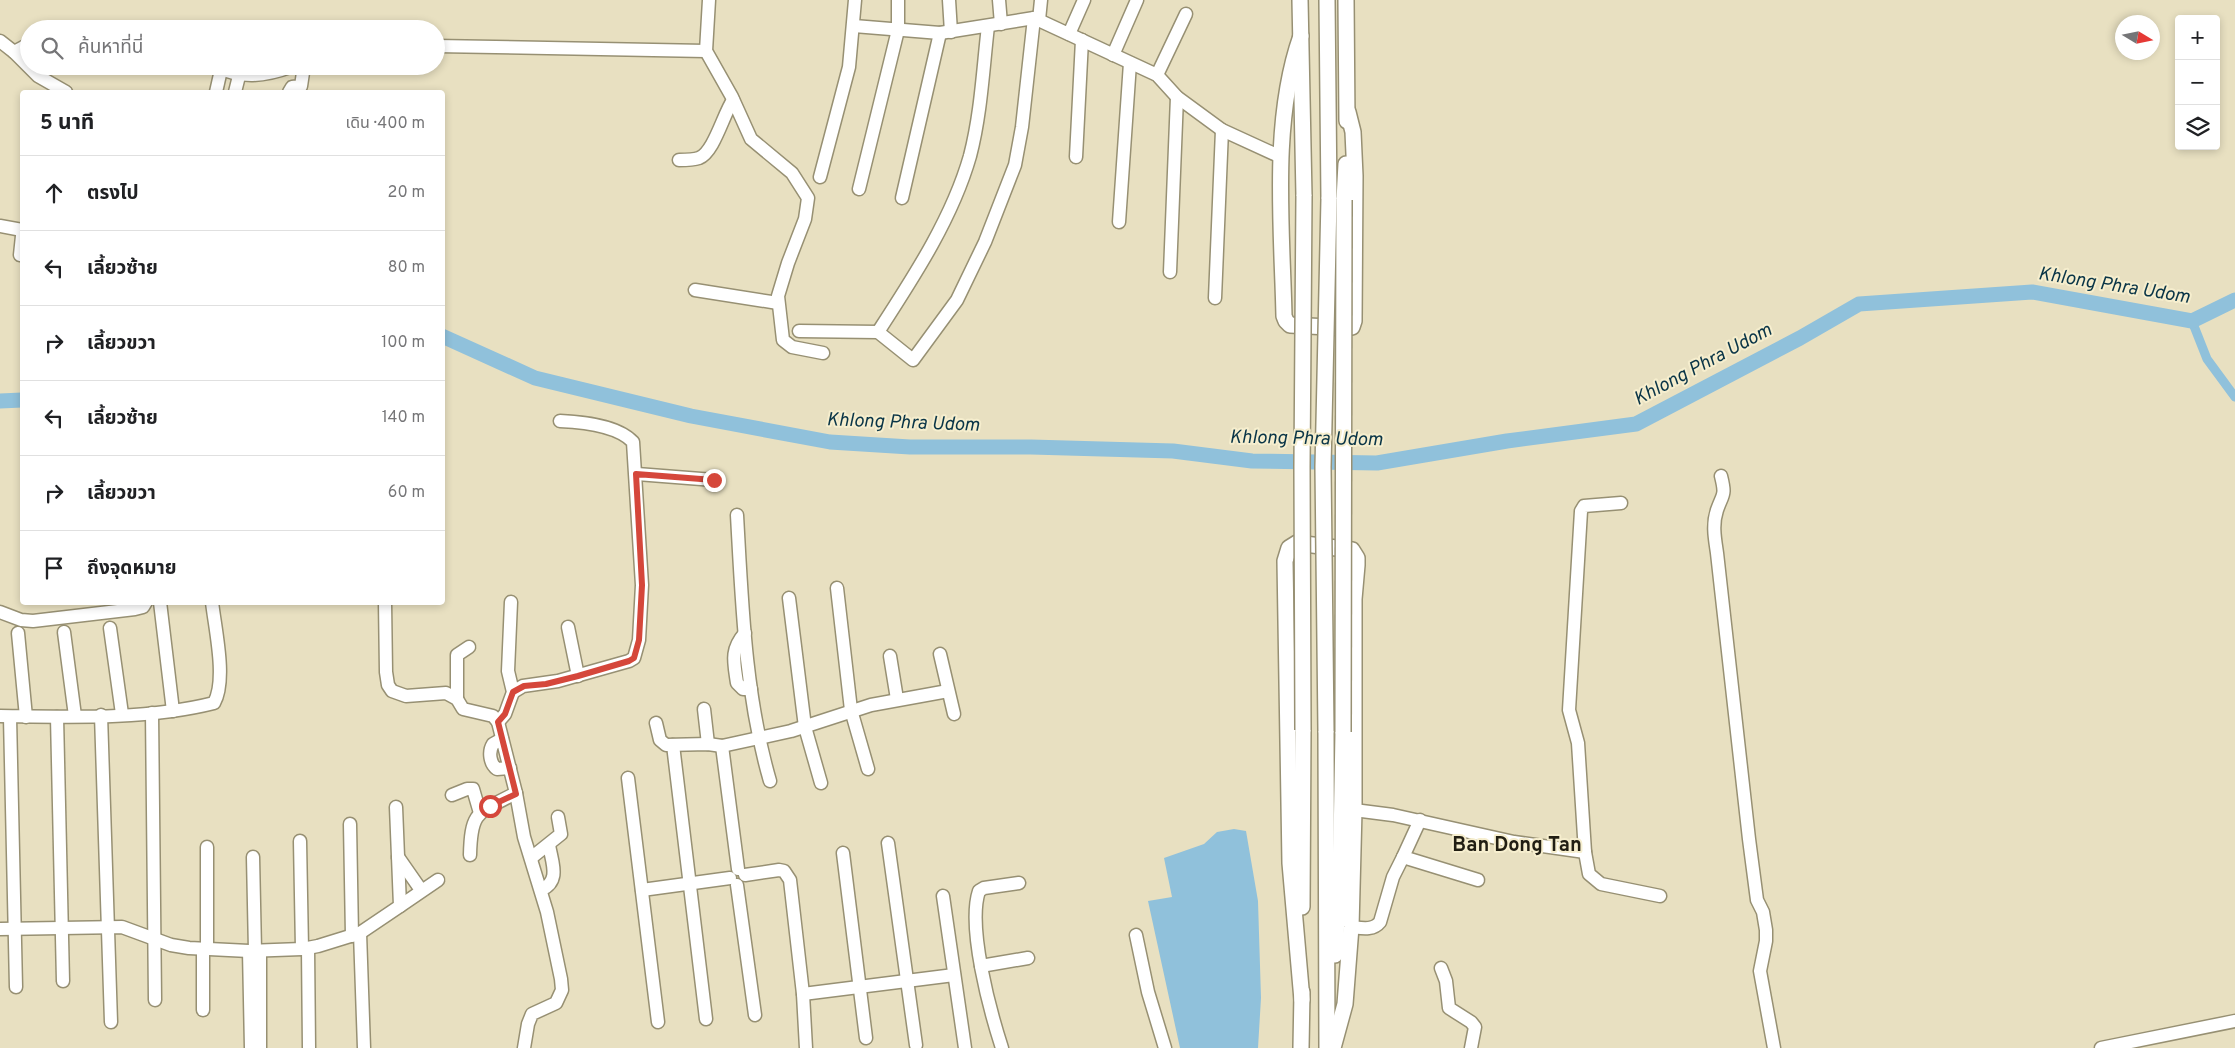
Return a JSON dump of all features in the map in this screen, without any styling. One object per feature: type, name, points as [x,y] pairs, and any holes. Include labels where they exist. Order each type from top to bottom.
[{"type":"main road","points":[[1300,0],[1304,196],[1301,1048]]},
{"type":"main road","points":[[1327,0],[1329,199],[1323,467],[1327,1048]]},
{"type":"main road","points":[[1327,1016],[1338,927],[1343,732],[1344,200],[1348,112],[1346,0]]},
{"type":"main road","points":[[1301,36],[1294,56],[1282,126],[1284,316],[1290,325],[1347,328],[1352,327],[1354,321],[1355,176],[1353,132],[1348,112]]},
{"type":"main road","points":[[1302,1000],[1289,845],[1284,561],[1289,548],[1297,543],[1352,550],[1357,558],[1354,599],[1354,810],[1351,928],[1345,1004],[1332,1048]]},
{"type":"street","points":[[709,0],[706,51],[733,100],[751,139],[792,173],[808,198],[805,219],[785,271],[778,303],[781,333],[786,344],[823,353]]},
{"type":"street","points":[[820,177],[848,67],[854,26],[855,0]]},
{"type":"street","points":[[858,189],[898,30],[898,0]]},
{"type":"street","points":[[902,198],[946,32],[948,0]]},
{"type":"street","points":[[999,0],[1001,24]]},
{"type":"street","points":[[799,332],[878,332],[913,360],[957,300],[985,242],[1015,165],[1040,0]]},
{"type":"street","points":[[1069,34],[1084,0]]},
{"type":"street","points":[[1113,55],[1137,0]]},
{"type":"street","points":[[1157,75],[1186,14]]},
{"type":"street","points":[[854,26],[946,32],[1037,19],[1157,75],[1177,97],[1222,130],[1281,157]]},
{"type":"street","points":[[878,332],[914,277],[947,215],[970,156],[977,117],[988,26]]},
{"type":"street","points":[[1076,157],[1082,40]]},
{"type":"street","points":[[0,41],[20,58]]},
{"type":"street","points":[[445,46],[706,51]]},
{"type":"street","points":[[14,52],[20,49]]},
{"type":"street","points":[[1119,222],[1130,63]]},
{"type":"street","points":[[37,75],[62,90]]},
{"type":"street","points":[[216,90],[217,75]]},
{"type":"street","points":[[236,90],[239,76],[252,75]]},
{"type":"street","points":[[290,90],[292,87],[302,86],[303,75]]},
{"type":"street","points":[[1170,272],[1177,97]]},
{"type":"street","points":[[679,160],[699,158],[710,150],[726,110],[733,100]]},
{"type":"street","points":[[1215,298],[1222,130]]},
{"type":"street","points":[[0,226],[20,230]]},
{"type":"street","points":[[694,290],[778,303]]},
{"type":"street","points":[[513,692],[524,686],[546,684],[629,661],[637,650],[642,585],[635,448],[633,442],[627,436],[588,423],[560,421]]},
{"type":"street","points":[[636,474],[714,480]]},
{"type":"street","points":[[1721,476],[1725,495],[1717,510],[1714,539],[1748,839],[1758,900],[1763,912],[1766,930],[1766,941],[1760,971],[1774,1048]]},
{"type":"street","points":[[1621,503],[1584,506],[1580,511],[1569,710],[1578,743],[1585,852],[1589,874],[1601,884],[1660,896]]},
{"type":"street","points":[[737,515],[751,689],[758,739],[770,781]]},
{"type":"street","points":[[836,588],[852,710],[868,769]]},
{"type":"street","points":[[789,598],[805,727],[821,783]]},
{"type":"street","points":[[498,722],[505,714],[513,692],[508,670],[511,602]]},
{"type":"street","points":[[0,612],[21,620],[33,621],[135,609],[144,605]]},
{"type":"street","points":[[160,605],[173,710]]},
{"type":"street","points":[[16,988],[15,929],[6,794],[5,716],[58,717],[152,713],[214,703],[218,696],[220,681],[212,605]]},
{"type":"street","points":[[384,605],[386,672],[388,685],[392,691],[406,696],[446,693],[456,699],[463,709],[493,716],[498,722],[516,794],[524,837],[547,912],[562,990],[556,1004],[532,1014],[528,1024],[524,1048]]},
{"type":"street","points":[[568,627],[578,676]]},
{"type":"street","points":[[110,628],[122,714]]},
{"type":"street","points":[[64,632],[75,716]]},
{"type":"street","points":[[18,633],[26,717]]},
{"type":"street","points":[[456,699],[457,655],[469,646]]},
{"type":"street","points":[[940,654],[954,714]]},
{"type":"street","points":[[890,656],[897,699]]},
{"type":"street","points":[[656,723],[662,743],[722,746],[805,727],[852,710],[897,699],[948,691]]},
{"type":"street","points":[[704,709],[708,744]]},
{"type":"street","points":[[152,713],[155,1000]]},
{"type":"street","points":[[101,715],[111,1022]]},
{"type":"street","points":[[58,717],[63,981]]},
{"type":"street","points":[[673,745],[706,1019]]},
{"type":"street","points":[[722,746],[754,1015]]},
{"type":"street","points":[[628,778],[658,1022]]},
{"type":"street","points":[[452,795],[467,789],[473,790],[480,813]]},
{"type":"street","points":[[470,855],[471,827],[480,813],[516,794]]},
{"type":"street","points":[[396,807],[400,906]]},
{"type":"street","points":[[1354,810],[1420,820],[1530,845],[1585,852]]},
{"type":"street","points":[[531,858],[561,834],[558,817]]},
{"type":"street","points":[[1351,928],[1371,928],[1377,926],[1382,916],[1393,877],[1420,820]]},
{"type":"street","points":[[350,824],[364,1048]]},
{"type":"street","points":[[300,841],[309,1048]]},
{"type":"street","points":[[888,843],[916,1046]]},
{"type":"street","points":[[541,890],[549,886],[553,879],[549,845]]},
{"type":"street","points":[[203,1010],[207,847]]},
{"type":"street","points":[[842,853],[866,1038]]},
{"type":"street","points":[[252,1048],[255,1015],[253,857]]},
{"type":"street","points":[[398,857],[421,890]]},
{"type":"street","points":[[1404,857],[1478,880]]},
{"type":"street","points":[[642,890],[779,870],[784,871],[790,880],[803,994],[806,1048]]},
{"type":"street","points":[[0,929],[122,927],[171,946],[254,951],[305,948],[356,935],[438,880]]},
{"type":"street","points":[[1002,1048],[981,966],[976,904],[979,891],[984,888],[1019,883]]},
{"type":"street","points":[[943,896],[964,1048]]},
{"type":"street","points":[[1136,935],[1148,992],[1165,1048]]},
{"type":"street","points":[[981,966],[1028,958]]},
{"type":"street","points":[[1441,968],[1446,980],[1449,1008],[1471,1022],[1474,1027],[1471,1048]]},
{"type":"street","points":[[803,994],[954,975]]},
{"type":"street","points":[[255,1015],[260,1048]]},
{"type":"street","points":[[2101,1048],[2235,1021]]},
{"type":"water","points":[[1234,829],[1246,831],[1258,901],[1261,998],[1258,1048],[1180,1048],[1148,901],[1172,897],[1164,858],[1204,844],[1217,832]]},
{"type":"waterway","name":"Khlong Phra Udom","points":[[445,337],[535,378],[691,416],[830,442],[910,447],[1031,447],[1173,451],[1252,461],[1377,463],[1507,441],[1636,424],[1800,338],[1859,304],[2032,292],[2192,321],[2235,300]]},
{"type":"waterway","points":[[2192,321],[2207,359],[2235,397]]},
{"type":"waterway","name":"Khlong Phra Udom","points":[[0,401],[20,400]]},
{"type":"district","name":"Ban Dong Tan","points":[[1517,846]]},
{"type":"route","points":[[490,806],[516,794],[498,722],[505,714],[513,692],[524,686],[558,681],[634,658],[639,640],[642,610],[636,474],[714,480]]}]
